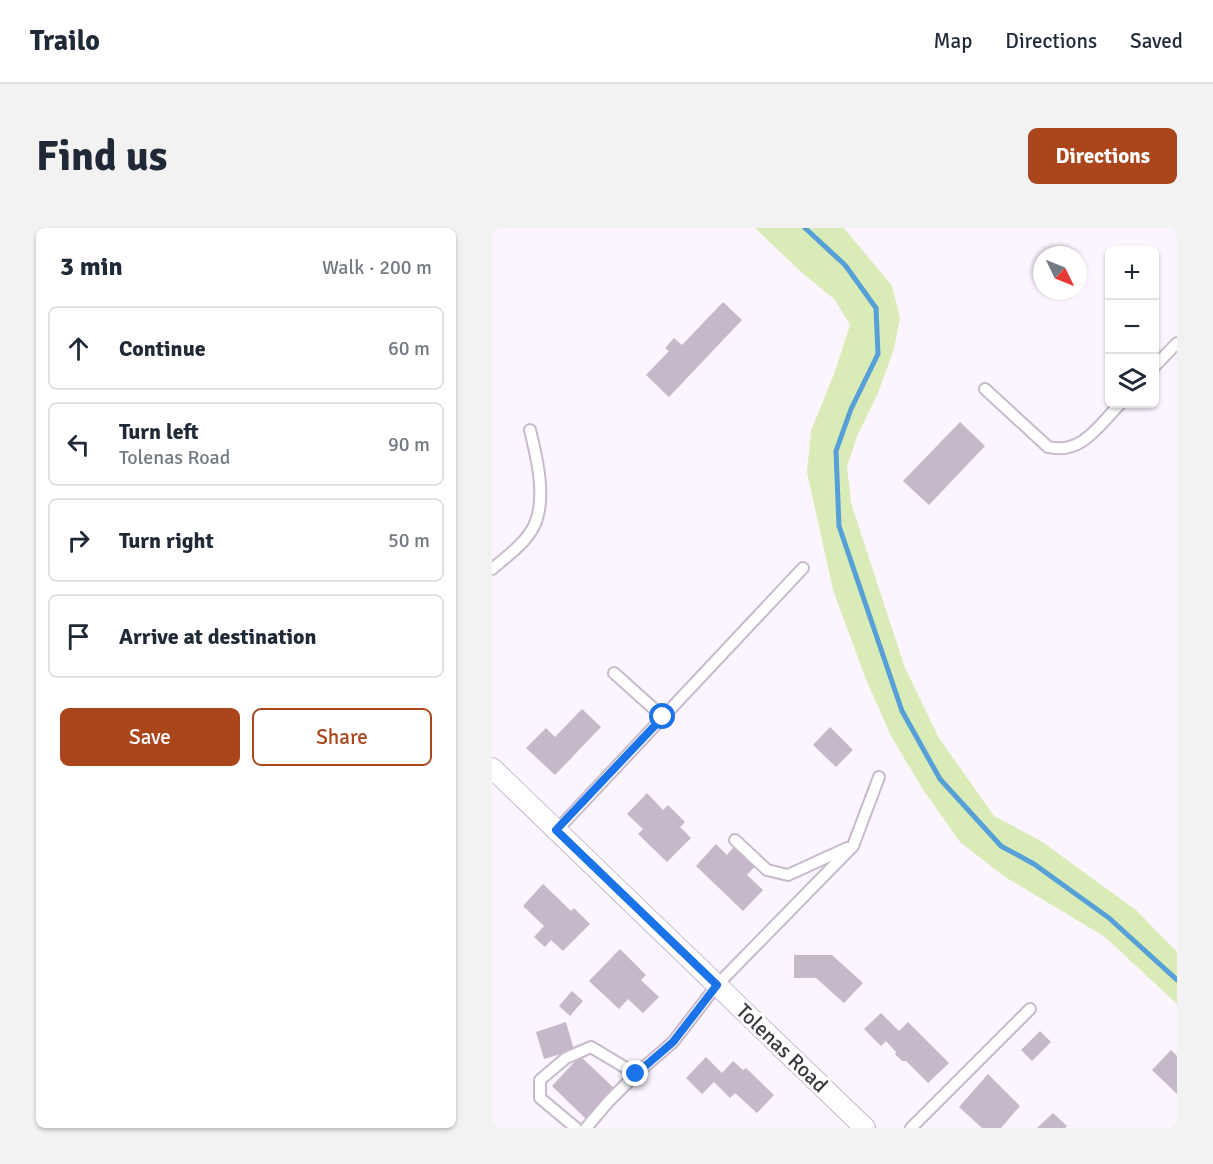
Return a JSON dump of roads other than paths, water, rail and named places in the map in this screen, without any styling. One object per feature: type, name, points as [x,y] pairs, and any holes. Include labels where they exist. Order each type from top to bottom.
[{"type":"street","name":"Tolenas Road","points":[[492,768],[865,1128]]},
{"type":"lane","points":[[1159,363],[1177,343]]},
{"type":"lane","points":[[985,389],[1048,447],[1060,450],[1083,443],[1116,408]]},
{"type":"lane","points":[[492,569],[521,544],[534,525],[539,501],[539,467],[530,430]]},
{"type":"lane","points":[[556,830],[803,568]]},
{"type":"lane","points":[[614,673],[663,717]]},
{"type":"lane","points":[[586,1128],[636,1074],[673,1042],[717,985],[853,846],[879,777]]},
{"type":"lane","points":[[735,840],[767,870],[788,875],[853,846]]},
{"type":"lane","points":[[911,1128],[1030,1010]]},
{"type":"lane","points":[[576,1128],[540,1098],[540,1080],[566,1058],[591,1047],[636,1074]]},
{"type":"waterway","points":[[805,228],[845,265],[876,308],[878,354],[851,409],[836,451],[839,526],[902,711],[940,779],[1001,846],[1034,864],[1109,918],[1177,980]]}]
